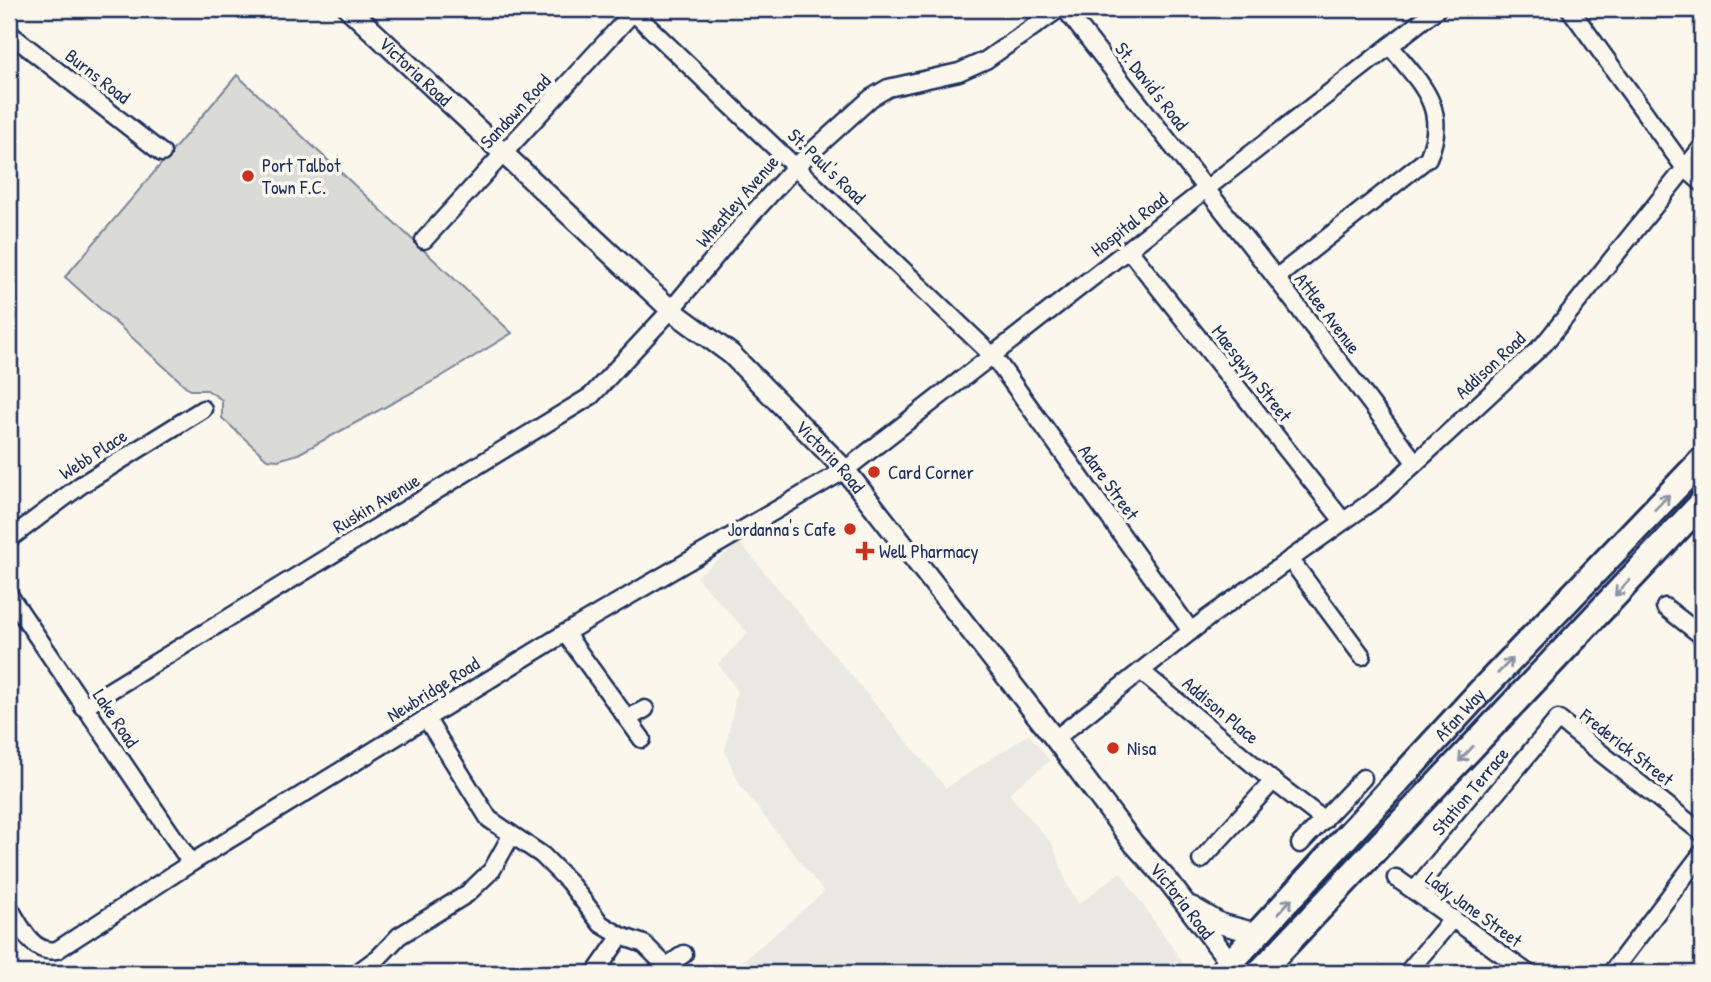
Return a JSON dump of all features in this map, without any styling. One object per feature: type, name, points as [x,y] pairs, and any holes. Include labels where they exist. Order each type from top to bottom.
[{"type":"main road","name":"Afan Way","points":[[1230,970],[1259,934],[1479,693],[1702,460]]},
{"type":"main road","name":"Afan Way","points":[[1259,973],[1702,503]]},
{"type":"street","name":"Victoria Road","points":[[349,9],[671,310],[731,354],[845,470],[1134,844],[1185,903],[1230,970]]},
{"type":"street","name":"Wheatley Avenue","points":[[671,310],[796,166],[871,98],[888,88],[959,72],[986,60],[1059,9]]},
{"type":"street","name":"St. David's Road","points":[[1065,9],[1206,190]]},
{"type":"street","name":"Hospital Road","points":[[845,470],[1437,9]]},
{"type":"street","points":[[1570,9],[1684,167],[1702,183]]},
{"type":"street","name":"Sandown Road","points":[[424,240],[633,10]]},
{"type":"street","name":"St. Paul's Road","points":[[633,10],[993,356]]},
{"type":"street","name":"Burns Road","points":[[9,33],[162,153]]},
{"type":"street","points":[[1276,278],[1427,158],[1435,141],[1437,120],[1429,94],[1391,46]]},
{"type":"street","name":"Addison Road","points":[[1055,739],[1191,631],[1382,494],[1544,344],[1702,147]]},
{"type":"street","name":"Attlee Avenue","points":[[1206,190],[1415,463]]},
{"type":"street","name":"Maesgwyn Street","points":[[1129,250],[1343,522]]},
{"type":"street","name":"Ruskin Avenue","points":[[83,707],[591,396],[671,310]]},
{"type":"street","name":"Adare Street","points":[[993,356],[1191,631]]},
{"type":"street","name":"Webb Place","points":[[9,539],[81,485],[203,409]]},
{"type":"street","name":"Newbridge Road","points":[[9,907],[34,945],[49,952],[57,950],[191,863],[565,633],[845,470]]},
{"type":"street","points":[[1290,559],[1362,656]]},
{"type":"street","name":"Lake Road","points":[[9,595],[191,863]]},
{"type":"street","points":[[1665,607],[1702,636]]},
{"type":"street","points":[[565,633],[642,739]]},
{"type":"street","name":"Addison Place","points":[[1142,672],[1324,820]]},
{"type":"street","points":[[627,719],[645,709]]},
{"type":"street","points":[[426,718],[489,819],[542,855],[568,881],[601,924],[621,936],[644,944],[670,970],[684,954]]},
{"type":"street","name":"Frederick Street","points":[[1558,719],[1702,833]]},
{"type":"street","name":"Station Terrace","points":[[1414,891],[1558,719]]},
{"type":"street","points":[[1300,844],[1363,778]]},
{"type":"street","points":[[1201,860],[1273,781]]},
{"type":"street","points":[[357,973],[379,957],[400,936],[467,894],[492,870],[511,836]]},
{"type":"street","points":[[1611,973],[1702,853]]},
{"type":"street","name":"Lady Jane Street","points":[[1396,878],[1528,973]]},
{"type":"street","points":[[1185,903],[1222,924],[1259,934]]},
{"type":"street","points":[[1407,973],[1453,918]]},
{"type":"street","points":[[595,973],[621,936]]},
{"type":"shaded area","name":"Port Talbot Town F.C.","points":[[237,75],[512,333],[439,378],[298,454],[278,460],[267,459],[222,418],[222,400],[207,390],[190,390],[65,277]]},
{"type":"shaded area","points":[[740,543],[946,788],[1029,734],[1050,761],[1010,792],[1010,795],[1053,845],[1068,887],[1079,904],[1120,872],[1190,973],[729,973],[824,892],[741,787],[725,752],[737,690],[718,664],[748,633],[696,577]]},
{"type":"place","name":"Port Talbot Town F.C.","points":[[248,176]]},
{"type":"place","name":"Card Corner","points":[[874,472]]},
{"type":"place","name":"Jordanna's Cafe","points":[[850,529]]},
{"type":"place","name":"Well Pharmacy","points":[[865,551]]},
{"type":"place","name":"Nisa","points":[[1113,748]]}]
